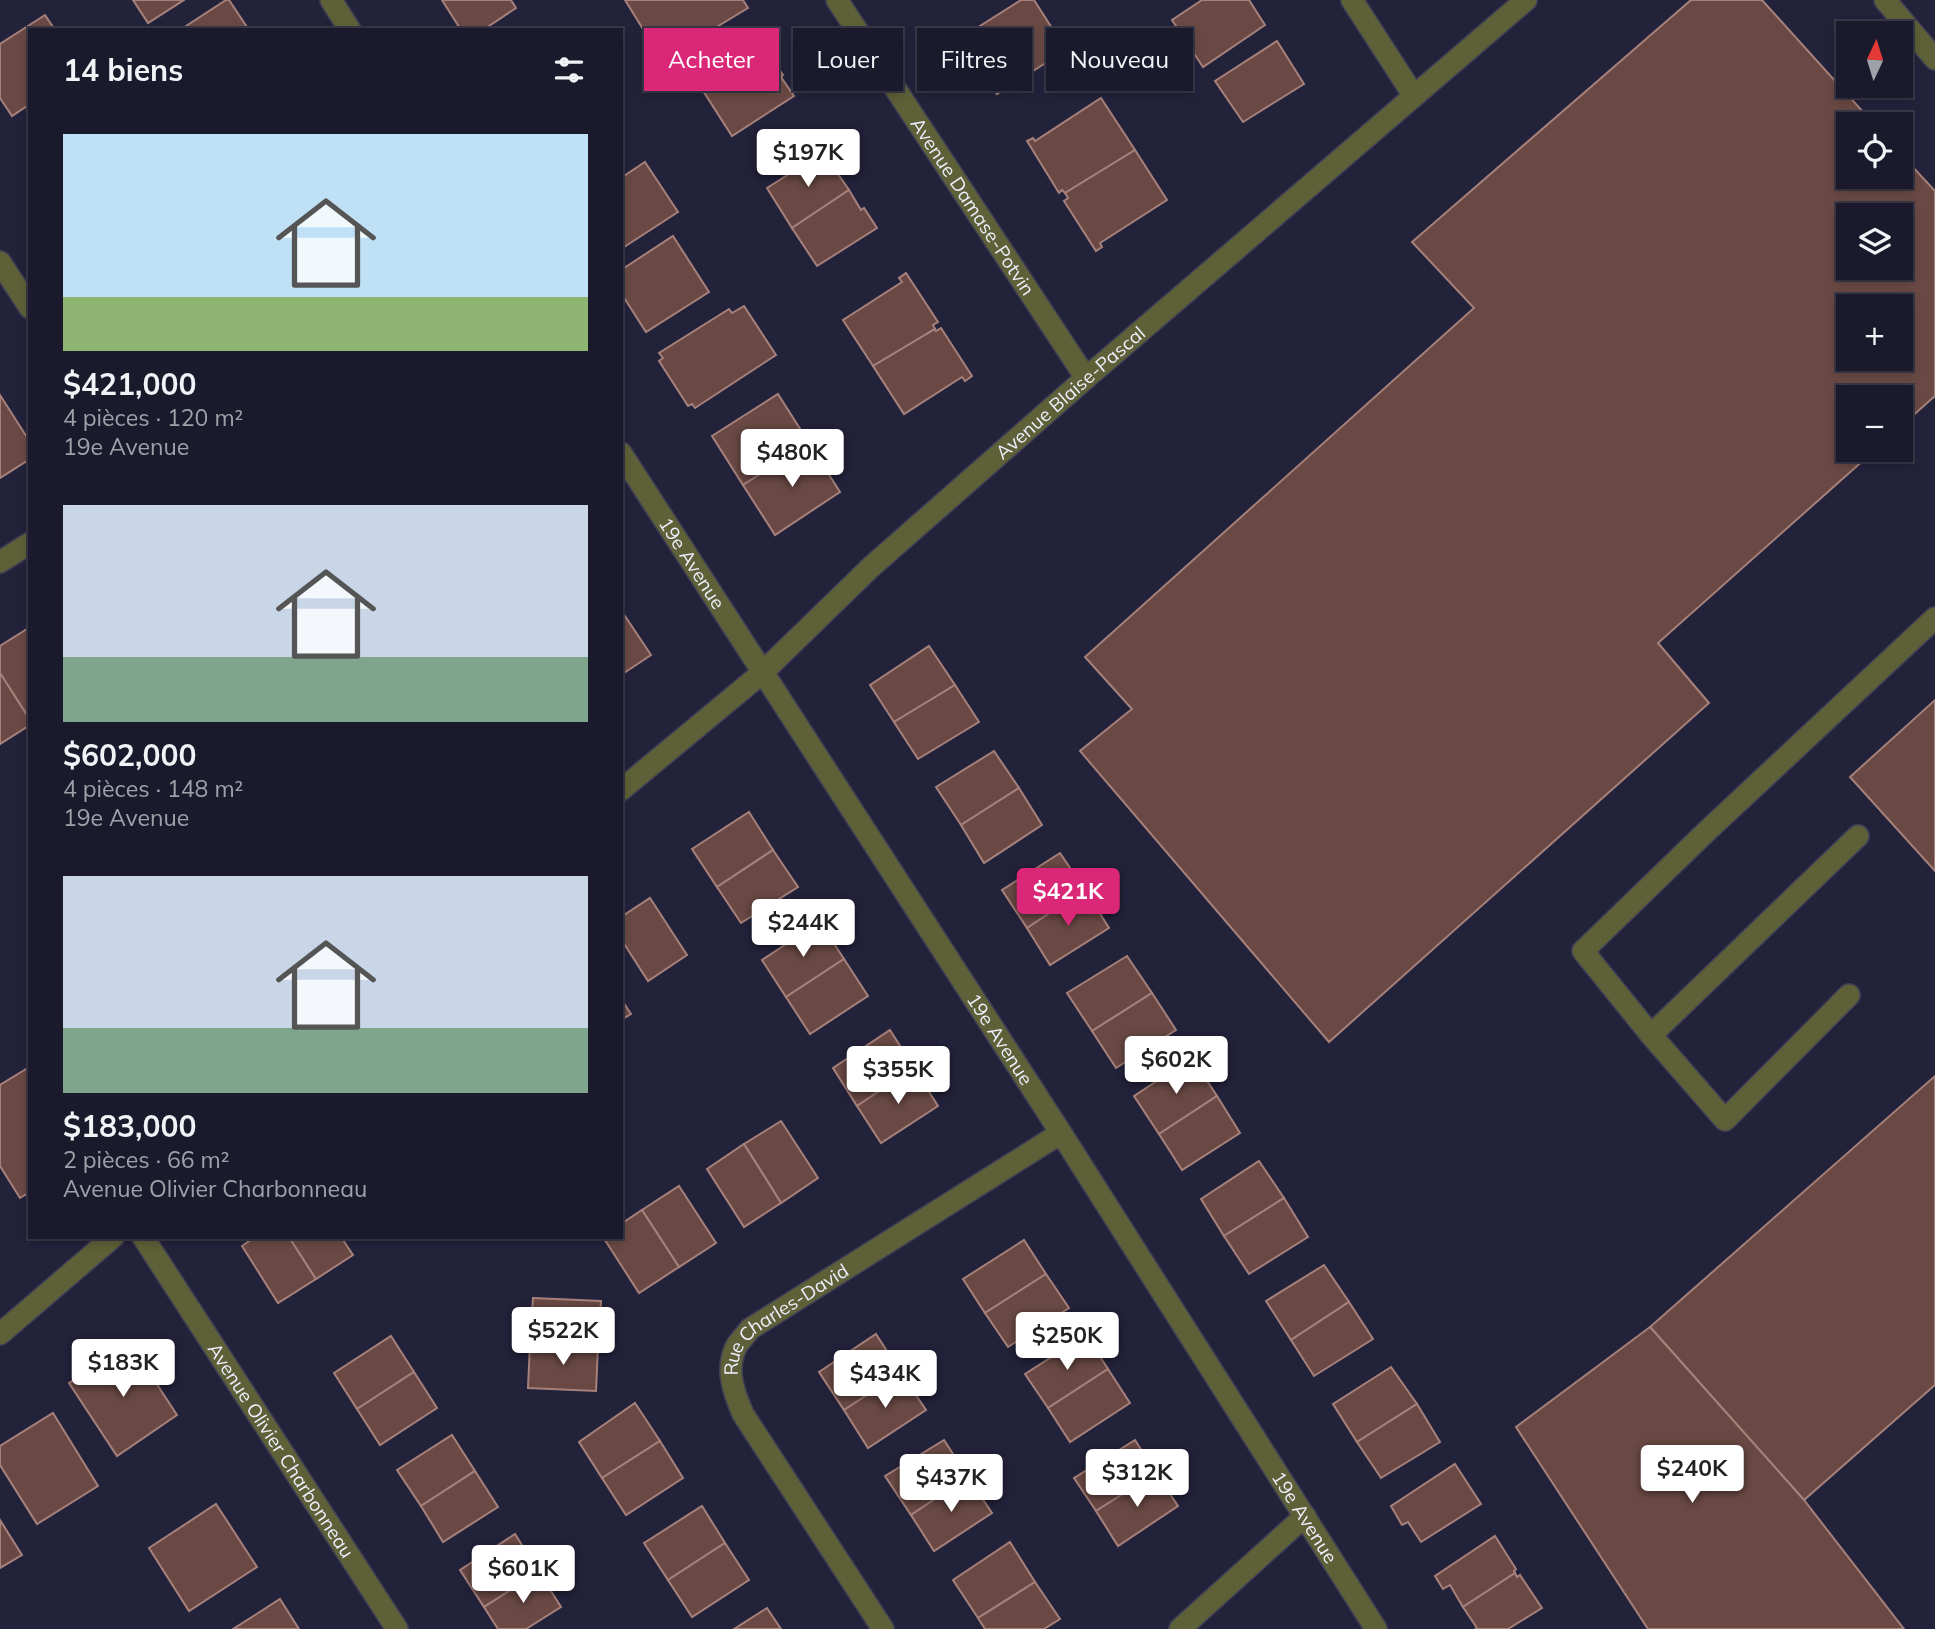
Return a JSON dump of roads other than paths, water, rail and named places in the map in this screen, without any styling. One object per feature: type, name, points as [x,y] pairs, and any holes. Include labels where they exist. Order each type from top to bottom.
[{"type":"street","points":[[331,0],[349,28]]},
{"type":"street","name":"Avenue Damase-Potvin","points":[[837,0],[1086,378]]},
{"type":"street","points":[[1352,0],[1414,96]]},
{"type":"street","name":"Avenue Blaise-Pascal","points":[[623,788],[762,673],[871,567],[1086,378],[1526,0]]},
{"type":"street","points":[[1885,0],[1935,59]]},
{"type":"street","points":[[0,262],[28,305]]},
{"type":"street","name":"19e Avenue","points":[[623,456],[1061,1133],[1376,1629]]},
{"type":"street","points":[[0,562],[28,544]]},
{"type":"street","points":[[1849,995],[1726,1120],[1651,1035],[1583,951],[1935,618]]},
{"type":"street","points":[[1651,1035],[1858,836]]},
{"type":"street","name":"Rue Charles-David","points":[[883,1629],[743,1414],[733,1391],[731,1370],[736,1347],[750,1329],[1061,1133]]},
{"type":"street","points":[[0,1334],[111,1239]]},
{"type":"street","name":"Avenue Olivier Charbonneau","points":[[144,1239],[397,1629]]},
{"type":"street","points":[[1181,1629],[1305,1517]]}]
